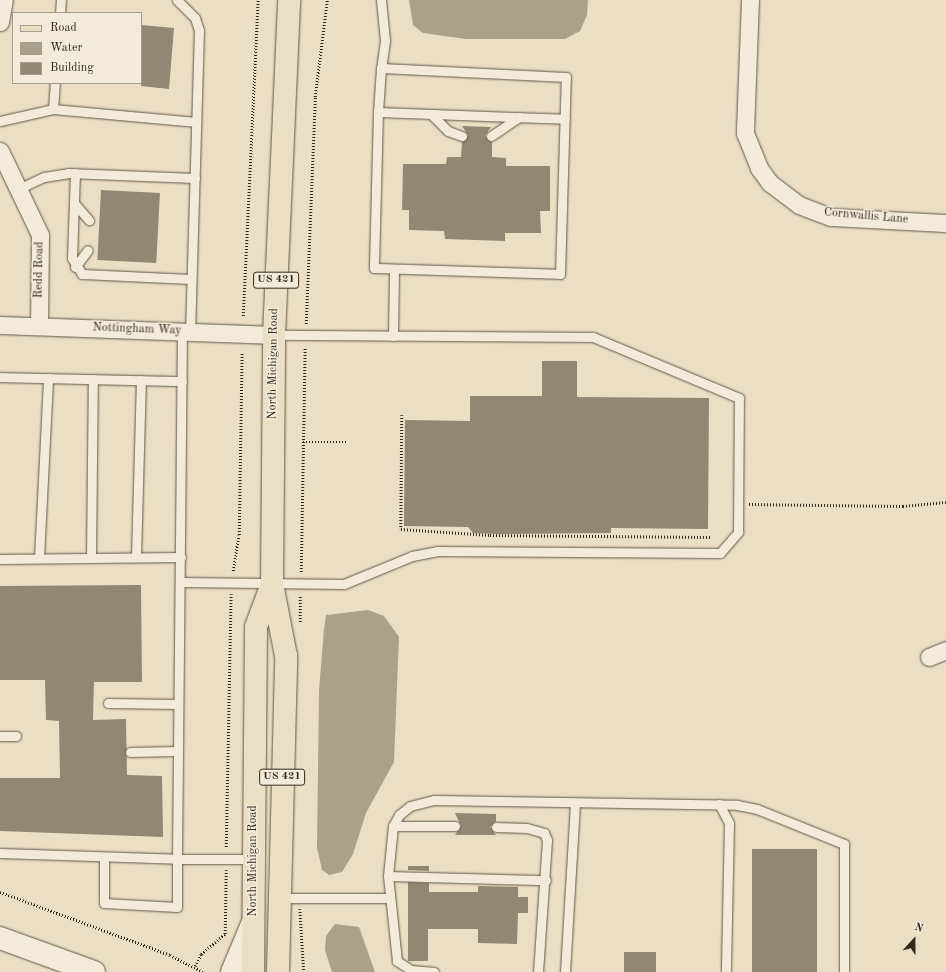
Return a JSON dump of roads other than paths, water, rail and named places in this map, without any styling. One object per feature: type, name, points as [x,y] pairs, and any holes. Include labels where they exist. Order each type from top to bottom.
[{"type":"main road","name":"North Michigan Road","points":[[278,972],[289,899],[286,656],[272,584],[274,335],[289,0]]},
{"type":"main road","name":"North Michigan Road","points":[[253,972],[256,627],[272,584]]},
{"type":"street","points":[[0,22],[4,0]]},
{"type":"street","name":"Cornwallis Lane","points":[[750,0],[744,127],[751,153],[770,183],[799,205],[831,217],[946,223]]},
{"type":"street","name":"Redd Road","points":[[0,151],[40,235],[39,326]]},
{"type":"street","name":"Nottingham Way","points":[[0,325],[274,335]]},
{"type":"street","points":[[929,657],[946,650]]},
{"type":"street","points":[[232,972],[254,921]]},
{"type":"street","points":[[0,938],[94,972]]},
{"type":"lane","points":[[60,12],[61,0]]},
{"type":"lane","points":[[104,857],[104,903],[177,907],[177,704],[181,557],[182,381],[191,279],[199,30],[195,18],[177,0]]},
{"type":"lane","points":[[381,0],[385,41],[381,68],[378,112],[374,268],[560,274],[566,77],[381,68]]},
{"type":"lane","points":[[53,109],[55,84]]},
{"type":"lane","points":[[0,121],[53,109],[196,122]]},
{"type":"lane","points":[[378,112],[565,119]]},
{"type":"lane","points":[[431,114],[448,131],[462,136]]},
{"type":"lane","points":[[491,136],[519,117]]},
{"type":"lane","points":[[18,190],[44,176],[75,173],[195,178]]},
{"type":"lane","points":[[75,173],[72,258],[75,267],[82,274],[191,279]]},
{"type":"lane","points":[[74,203],[89,220]]},
{"type":"lane","points":[[75,267],[88,250]]},
{"type":"lane","points":[[393,336],[394,269]]},
{"type":"lane","points":[[180,582],[300,585],[344,584],[412,556],[437,551],[720,553],[738,532],[739,398],[593,337],[274,335]]},
{"type":"lane","points":[[0,377],[182,381]]},
{"type":"lane","points":[[39,558],[48,378]]},
{"type":"lane","points":[[91,557],[93,379]]},
{"type":"lane","points":[[136,557],[141,380]]},
{"type":"lane","points":[[0,559],[181,557]]},
{"type":"lane","points":[[108,703],[177,704]]},
{"type":"lane","points":[[0,736],[16,736]]},
{"type":"lane","points":[[130,752],[177,751]]},
{"type":"lane","points":[[434,972],[411,970],[397,962],[388,898],[388,876],[394,826],[399,815],[410,806],[434,800],[575,804],[719,804],[757,809],[844,844],[844,972]]},
{"type":"lane","points":[[565,972],[575,804]]},
{"type":"lane","points":[[719,804],[729,823],[726,972]]},
{"type":"lane","points":[[394,826],[455,826]]},
{"type":"lane","points":[[496,827],[544,832],[547,840],[546,880],[538,972]]},
{"type":"lane","points":[[0,853],[176,859],[254,859]]},
{"type":"lane","points":[[388,876],[546,880]]},
{"type":"lane","points":[[289,899],[388,898]]},
{"type":"water","points":[[409,0],[588,0],[587,15],[580,31],[565,39],[466,39],[423,33],[413,25]]},
{"type":"water","points":[[368,610],[384,616],[399,637],[394,762],[366,813],[353,854],[342,872],[329,875],[322,870],[317,848],[319,690],[326,615]]},
{"type":"water","points":[[335,924],[359,927],[375,972],[332,972],[325,950],[326,936]]}]
